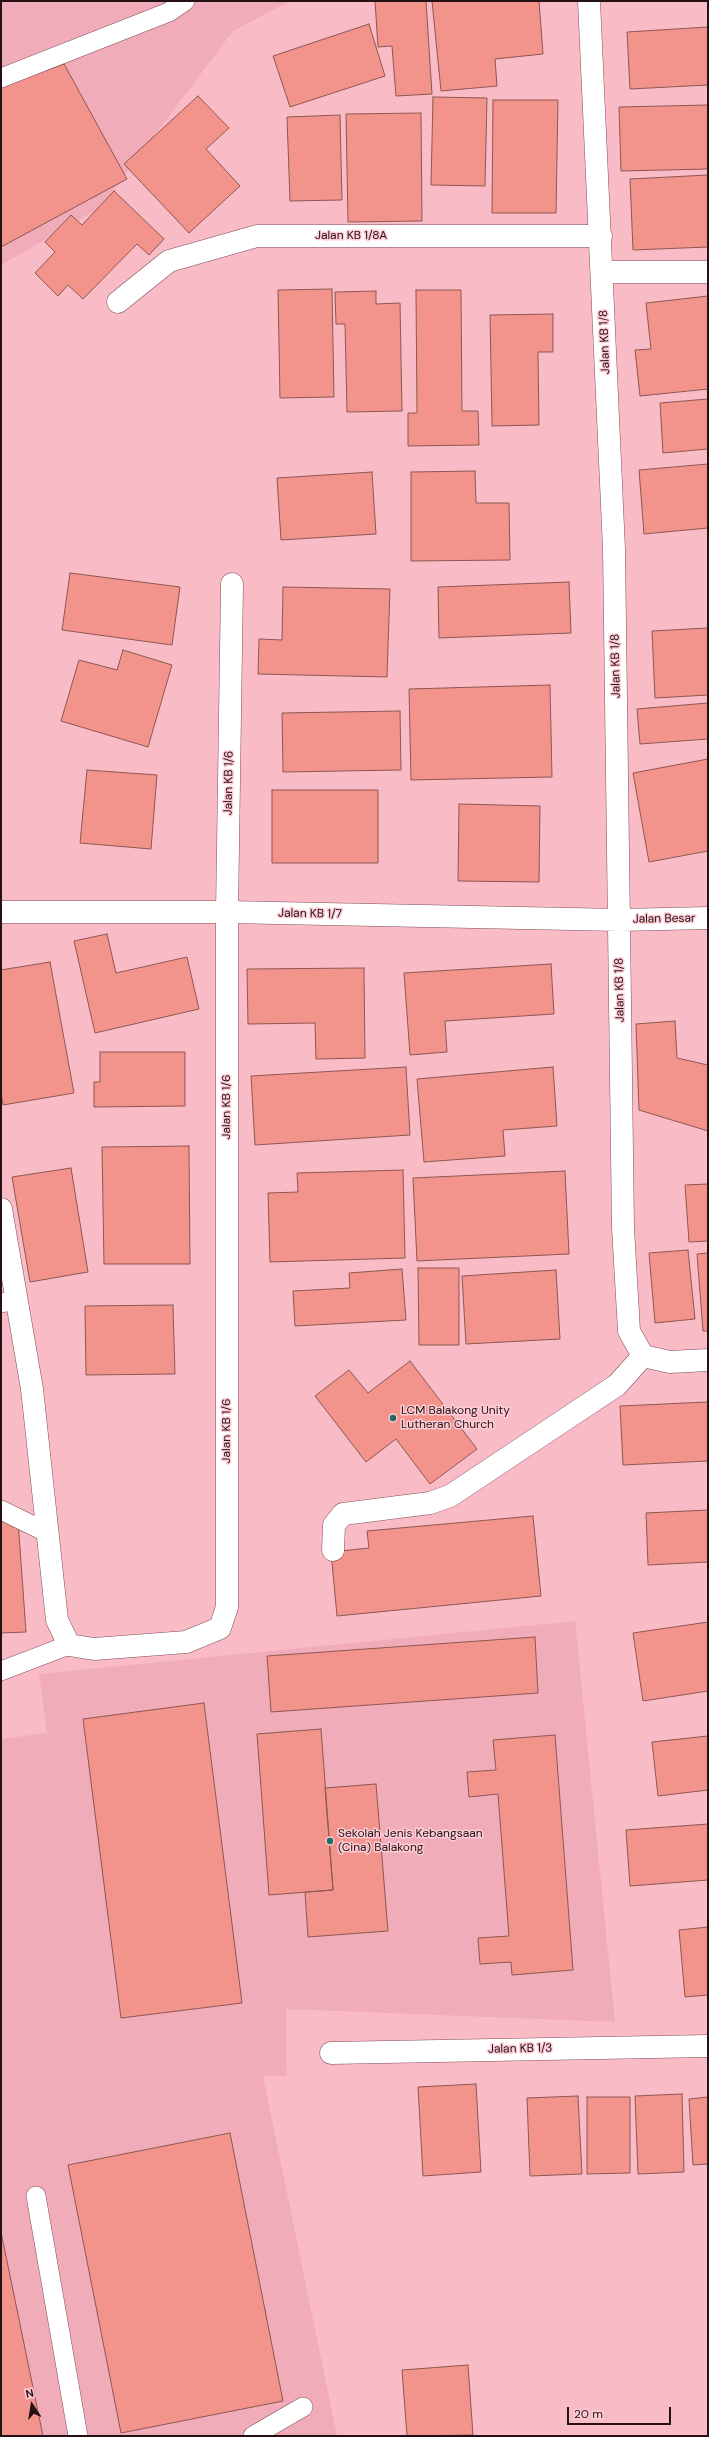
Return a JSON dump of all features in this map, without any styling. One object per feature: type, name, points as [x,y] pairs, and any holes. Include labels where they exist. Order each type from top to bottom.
[{"type":"street","name":"Jalan KB 1/8","points":[[589,1],[601,236],[614,549],[623,1228],[629,1331],[643,1356]]},
{"type":"street","name":"Jalan KB 1/8A","points":[[118,302],[169,261],[257,236],[601,236]]},
{"type":"street","points":[[602,272],[708,272]]},
{"type":"street","name":"Jalan KB 1/6","points":[[69,1645],[94,1649],[186,1642],[220,1628],[227,1607],[227,912],[232,584]]},
{"type":"street","name":"Jalan KB 1/7","points":[[1,912],[227,912],[620,920]]},
{"type":"street","name":"Jalan Besar","points":[[620,920],[708,918]]},
{"type":"street","points":[[1,1209],[9,1302],[32,1389],[57,1620],[69,1645]]},
{"type":"street","points":[[333,1550],[334,1525],[343,1514],[430,1503],[450,1496],[617,1385],[643,1356],[670,1362],[708,1360]]},
{"type":"street","name":"Jalan KB 1/3","points":[[331,2053],[708,2046]]},
{"type":"lane","points":[[1,78],[169,12],[186,1]]},
{"type":"lane","points":[[1,1510],[48,1533]]},
{"type":"lane","points":[[1,1671],[69,1645]]},
{"type":"lane","points":[[36,2196],[78,2436]]},
{"type":"lane","points":[[253,2436],[303,2407]]},
{"type":"shaded area","points":[[1,1],[290,1],[233,31],[100,208],[1,265]]},
{"type":"shaded area","name":"Sekolah Jenis Kebangsaan (Cina) Balakong","points":[[575,1621],[615,2022],[286,2009],[287,2076],[263,2076],[337,2436],[1,2436],[1,1739],[47,1733],[39,1674]]},
{"type":"building","points":[[375,1],[426,1],[432,94],[396,96],[392,46],[378,47]]},
{"type":"building","points":[[432,1],[539,1],[543,54],[495,59],[497,86],[441,91]]},
{"type":"building","points":[[369,24],[385,76],[290,107],[273,56]]},
{"type":"building","points":[[708,27],[708,85],[630,89],[627,32]]},
{"type":"building","points":[[64,64],[127,179],[1,247],[1,87]]},
{"type":"building","points":[[198,96],[229,128],[206,149],[240,186],[189,233],[124,164]]},
{"type":"building","points":[[433,97],[487,98],[485,186],[431,185]]},
{"type":"building","points":[[493,100],[558,100],[556,213],[492,213]]},
{"type":"building","points":[[708,105],[708,169],[621,171],[619,107]]},
{"type":"building","points":[[421,113],[422,221],[348,222],[346,114]]},
{"type":"building","points":[[340,115],[342,200],[290,201],[287,117]]},
{"type":"building","points":[[708,175],[708,247],[633,250],[630,179]]},
{"type":"building","points":[[114,191],[164,239],[149,255],[137,244],[83,299],[68,285],[58,296],[35,273],[55,252],[45,242],[71,215],[82,225]]},
{"type":"building","points":[[332,289],[334,397],[280,398],[278,290]]},
{"type":"building","points":[[416,290],[461,290],[462,411],[478,411],[479,445],[408,446],[408,413],[417,413]]},
{"type":"building","points":[[376,291],[376,304],[400,303],[402,411],[347,412],[345,324],[336,324],[335,292]]},
{"type":"building","points":[[708,296],[708,389],[640,396],[635,350],[651,349],[646,303]]},
{"type":"building","points":[[553,314],[553,352],[538,352],[539,425],[492,426],[490,315]]},
{"type":"building","points":[[708,399],[708,449],[663,453],[660,403]]},
{"type":"building","points":[[708,464],[708,528],[644,534],[639,470]]},
{"type":"building","points":[[475,471],[476,503],[509,503],[510,560],[411,561],[411,472]]},
{"type":"building","points":[[372,472],[376,534],[281,540],[277,478]]},
{"type":"building","points":[[70,573],[180,587],[172,645],[62,630]]},
{"type":"building","points":[[569,582],[571,633],[439,638],[438,587]]},
{"type":"building","points":[[283,587],[390,589],[387,677],[258,674],[259,639],[282,640]]},
{"type":"building","points":[[708,628],[708,695],[655,698],[652,631]]},
{"type":"building","points":[[123,650],[172,665],[148,747],[61,721],[79,660],[117,670]]},
{"type":"building","points":[[550,685],[552,777],[411,780],[409,689]]},
{"type":"building","points":[[708,703],[708,739],[640,744],[637,709]]},
{"type":"building","points":[[400,711],[401,770],[283,772],[282,713]]},
{"type":"building","points":[[708,759],[708,851],[649,862],[633,773]]},
{"type":"building","points":[[87,770],[157,775],[151,849],[80,843]]},
{"type":"building","points":[[272,790],[378,790],[378,863],[272,863]]},
{"type":"building","points":[[459,804],[540,806],[539,882],[458,881]]},
{"type":"building","points":[[107,934],[116,973],[187,957],[199,1009],[95,1033],[74,941]]},
{"type":"building","points":[[50,962],[74,1093],[3,1105],[1,1093],[1,970]]},
{"type":"building","points":[[551,964],[554,1014],[445,1021],[447,1052],[410,1055],[404,973]]},
{"type":"building","points":[[364,968],[365,1058],[316,1059],[315,1023],[248,1024],[247,969]]},
{"type":"building","points":[[675,1021],[677,1058],[708,1065],[708,1131],[639,1110],[636,1024]]},
{"type":"building","points":[[100,1052],[185,1052],[185,1106],[94,1107],[94,1082],[100,1082]]},
{"type":"building","points":[[406,1067],[410,1135],[255,1145],[251,1076]]},
{"type":"building","points":[[553,1067],[557,1126],[503,1130],[505,1156],[424,1162],[417,1079]]},
{"type":"building","points":[[189,1146],[190,1264],[104,1264],[102,1147]]},
{"type":"building","points":[[71,1168],[88,1272],[30,1282],[12,1177]]},
{"type":"building","points":[[403,1170],[405,1258],[270,1262],[268,1193],[298,1192],[297,1173]]},
{"type":"building","points":[[565,1171],[569,1254],[417,1261],[413,1178]]},
{"type":"building","points":[[708,1184],[708,1241],[689,1242],[685,1185]]},
{"type":"building","points":[[688,1250],[695,1319],[655,1323],[649,1253]]},
{"type":"building","points":[[708,1253],[708,1331],[703,1331],[697,1254]]},
{"type":"building","points":[[418,1268],[459,1268],[459,1345],[419,1345]]},
{"type":"building","points":[[402,1269],[406,1320],[295,1326],[293,1291],[350,1288],[349,1273]]},
{"type":"building","points":[[556,1270],[560,1339],[466,1344],[462,1276]]},
{"type":"building","points":[[173,1305],[175,1374],[86,1375],[85,1306]]},
{"type":"building","name":"LCM Balakong Unity Lutheran Church","points":[[410,1361],[477,1449],[430,1484],[396,1439],[366,1462],[315,1396],[349,1370],[368,1393]]},
{"type":"building","points":[[708,1402],[708,1461],[623,1465],[620,1406]]},
{"type":"building","points":[[708,1510],[708,1562],[648,1565],[646,1513]]},
{"type":"building","points":[[533,1516],[541,1596],[337,1616],[331,1552],[369,1548],[367,1531]]},
{"type":"building","points":[[18,1520],[26,1632],[1,1633],[1,1521]]},
{"type":"building","points":[[708,1622],[708,1691],[643,1701],[633,1633]]},
{"type":"building","points":[[535,1637],[538,1693],[271,1712],[267,1656]]},
{"type":"building","points":[[204,1703],[242,2003],[121,2018],[83,1719]]},
{"type":"building","points":[[321,1729],[333,1890],[269,1895],[257,1734]]},
{"type":"building","points":[[555,1735],[573,1970],[512,1975],[511,1962],[480,1964],[478,1938],[509,1936],[498,1794],[469,1797],[467,1772],[496,1770],[493,1740]]},
{"type":"building","points":[[708,1736],[708,1790],[658,1796],[652,1742]]},
{"type":"building","points":[[376,1784],[388,1931],[308,1937],[305,1892],[333,1890],[325,1788]]},
{"type":"building","points":[[708,1824],[708,1880],[630,1886],[626,1830]]},
{"type":"building","points":[[708,1927],[708,1995],[685,1997],[679,1930]]},
{"type":"building","points":[[476,2084],[481,2172],[423,2176],[418,2087]]},
{"type":"building","points":[[682,2094],[684,2172],[638,2174],[635,2096]]},
{"type":"building","points":[[578,2096],[582,2174],[530,2176],[527,2098]]},
{"type":"building","points":[[587,2097],[630,2097],[630,2173],[587,2174]]},
{"type":"building","points":[[708,2097],[708,2164],[693,2165],[689,2099]]},
{"type":"building","points":[[230,2133],[283,2401],[121,2433],[68,2165]]},
{"type":"building","points":[[1,2232],[43,2436],[1,2436]]},
{"type":"building","points":[[468,2365],[473,2435],[407,2436],[402,2370]]},
{"type":"place","name":"LCM Balakong Unity Lutheran Church","points":[[393,1418]]},
{"type":"place","name":"Sekolah Jenis Kebangsaan (Cina) Balakong","points":[[330,1841]]}]
